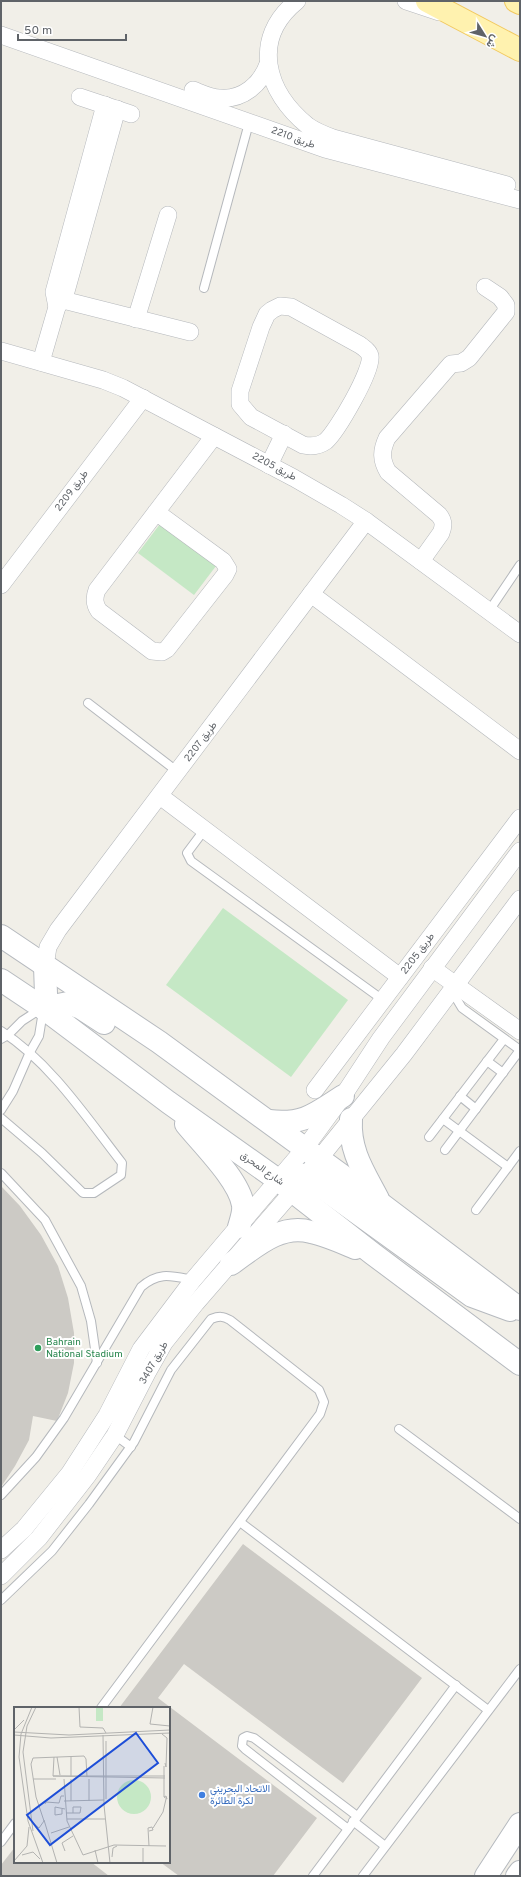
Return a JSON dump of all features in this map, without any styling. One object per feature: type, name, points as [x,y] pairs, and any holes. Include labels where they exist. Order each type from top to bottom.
[{"type":"main road","points":[[427,1],[520,50]]},
{"type":"main road","points":[[516,1],[520,3]]},
{"type":"main road","points":[[1,936],[159,1042],[269,1121],[520,1309]]},
{"type":"main road","points":[[45,966],[46,994],[43,1008],[68,1003],[81,1008],[135,1040],[159,1042]]},
{"type":"main road","name":"شارع المحرق","points":[[1,980],[43,1008],[168,1102],[292,1182],[373,1254],[520,1364]]},
{"type":"main road","points":[[269,1121],[290,1123],[304,1120],[343,1096]]},
{"type":"main road","points":[[168,1102],[232,1180],[239,1192],[243,1206],[239,1227]]},
{"type":"main road","points":[[351,1119],[351,1143],[360,1165],[381,1204]]},
{"type":"main road","points":[[292,1182],[472,1296],[520,1314]]},
{"type":"main road","points":[[231,1264],[275,1235],[287,1231],[299,1230],[311,1231],[373,1254]]},
{"type":"main road","points":[[486,1876],[520,1824]]},
{"type":"main road","points":[[517,1876],[520,1872]]},
{"type":"street","name":"طريق 2210","points":[[297,1],[286,10],[275,26],[270,45],[268,64],[272,83],[288,108],[310,127],[333,138],[480,177],[520,190]]},
{"type":"street","points":[[406,1],[465,20]]},
{"type":"street","name":"طريق 2210","points":[[1,35],[324,149],[520,200]]},
{"type":"street","name":"طريق 2210","points":[[72,59],[104,59],[219,98],[235,97],[250,90],[261,78],[268,64]]},
{"type":"street","points":[[41,362],[60,304],[54,292],[73,245],[99,149],[118,109],[80,97]]},
{"type":"street","points":[[136,319],[168,215]]},
{"type":"street","points":[[421,561],[441,533],[443,529],[443,521],[439,515],[388,472],[383,464],[383,446],[387,438],[451,364],[461,363],[469,358],[506,312],[506,305],[500,297],[485,287]]},
{"type":"street","points":[[60,304],[136,319],[190,332]]},
{"type":"street","points":[[280,306],[291,307],[360,345],[367,350],[370,356],[370,367],[365,377],[337,428],[327,440],[318,446],[310,447],[284,434],[251,417],[240,404],[239,397],[264,320],[272,310],[280,306]]},
{"type":"street","name":"طريق 2205","points":[[1,351],[103,380],[144,398],[317,490],[366,521],[520,634]]},
{"type":"street","name":"طريق 2209","points":[[1,585],[144,398]]},
{"type":"street","points":[[269,465],[284,434]]},
{"type":"street","points":[[156,512],[223,561],[228,569],[226,575],[167,649],[158,653],[152,651],[99,611],[95,601],[97,590],[156,512],[214,436]]},
{"type":"street","name":"طريق 2207","points":[[45,966],[48,947],[58,930],[366,521]]},
{"type":"street","points":[[311,594],[520,751]]},
{"type":"street","points":[[160,796],[400,977]]},
{"type":"street","name":"طريق 2205","points":[[316,1090],[520,818]]},
{"type":"street","points":[[312,1153],[343,1096],[381,1038],[520,851]]},
{"type":"street","points":[[312,1153],[351,1119],[404,1054],[520,899]]},
{"type":"street","points":[[432,968],[520,1031]]},
{"type":"street","points":[[381,1038],[396,1042],[404,1054]]},
{"type":"street","name":"طريق 3407","points":[[1,1576],[39,1538],[63,1508],[115,1435],[164,1343],[196,1303],[231,1264],[312,1153]]},
{"type":"street","name":"طريق 3407","points":[[1,1550],[24,1529],[69,1474],[101,1426],[142,1349],[193,1280],[239,1227],[292,1182],[312,1153]]},
{"type":"street","points":[[101,1426],[115,1435]]},
{"type":"lane","points":[[204,288],[249,123]]},
{"type":"lane","points":[[489,611],[520,565]]},
{"type":"lane","points":[[88,703],[178,772]]},
{"type":"lane","points":[[204,829],[188,853],[191,861],[384,1000]]},
{"type":"lane","points":[[445,1150],[520,1050],[462,1008],[456,998],[456,986]]},
{"type":"lane","points":[[1,1118],[42,1153],[83,1193],[94,1193],[121,1175],[122,1163],[79,1108],[30,1052],[3,1035],[43,1008]]},
{"type":"lane","points":[[1,1110],[13,1091],[30,1052],[39,1036],[43,1008]]},
{"type":"lane","points":[[429,1138],[504,1039]]},
{"type":"lane","points":[[487,1061],[503,1073]]},
{"type":"lane","points":[[460,1096],[476,1108]]},
{"type":"lane","points":[[443,1119],[508,1167]]},
{"type":"lane","points":[[476,1210],[520,1151]]},
{"type":"lane","points":[[1,1173],[45,1220],[81,1286],[91,1321],[97,1363]]},
{"type":"lane","points":[[1,1495],[23,1472],[48,1441],[79,1394],[141,1287],[151,1280],[164,1275],[193,1280]]},
{"type":"lane","points":[[1,1600],[56,1546],[131,1447],[143,1426],[163,1382],[181,1355],[211,1320],[218,1317],[224,1317],[230,1320],[319,1390],[324,1402],[320,1414],[102,1707]]},
{"type":"lane","points":[[399,1429],[520,1519]]},
{"type":"lane","points":[[115,1435],[131,1447]]},
{"type":"lane","points":[[240,1522],[488,1710]]},
{"type":"lane","points":[[363,1876],[520,1669]]},
{"type":"lane","points":[[312,1876],[456,1685]]},
{"type":"lane","points":[[348,1829],[245,1749],[242,1746],[243,1738],[251,1736],[355,1818],[385,1846]]},
{"type":"lane","points":[[1,1842],[14,1824]]},
{"type":"green space","points":[[160,524],[216,566],[194,595],[138,553]]},
{"type":"green space","points":[[223,908],[348,1000],[291,1077],[166,985]]},
{"type":"building","name":"Bahrain National Stadium","points":[[1,1186],[20,1206],[41,1235],[58,1266],[68,1298],[74,1333],[74,1363],[68,1393],[57,1421],[33,1416],[29,1440],[15,1466],[1,1487]]},
{"type":"building","points":[[243,1544],[422,1678],[343,1783],[184,1664],[158,1698],[170,1707],[120,1707]]},
{"type":"building","points":[[170,1707],[317,1818],[273,1876],[179,1876],[161,1863],[170,1863]]},
{"type":"building","points":[[14,1848],[14,1863],[92,1863],[109,1876],[1,1876],[1,1865]]},
{"type":"place","name":"Bahrain National Stadium","points":[[38,1348]]},
{"type":"place","name":"الاتحاد البحريني لكرة الطائرة","points":[[202,1795]]}]
